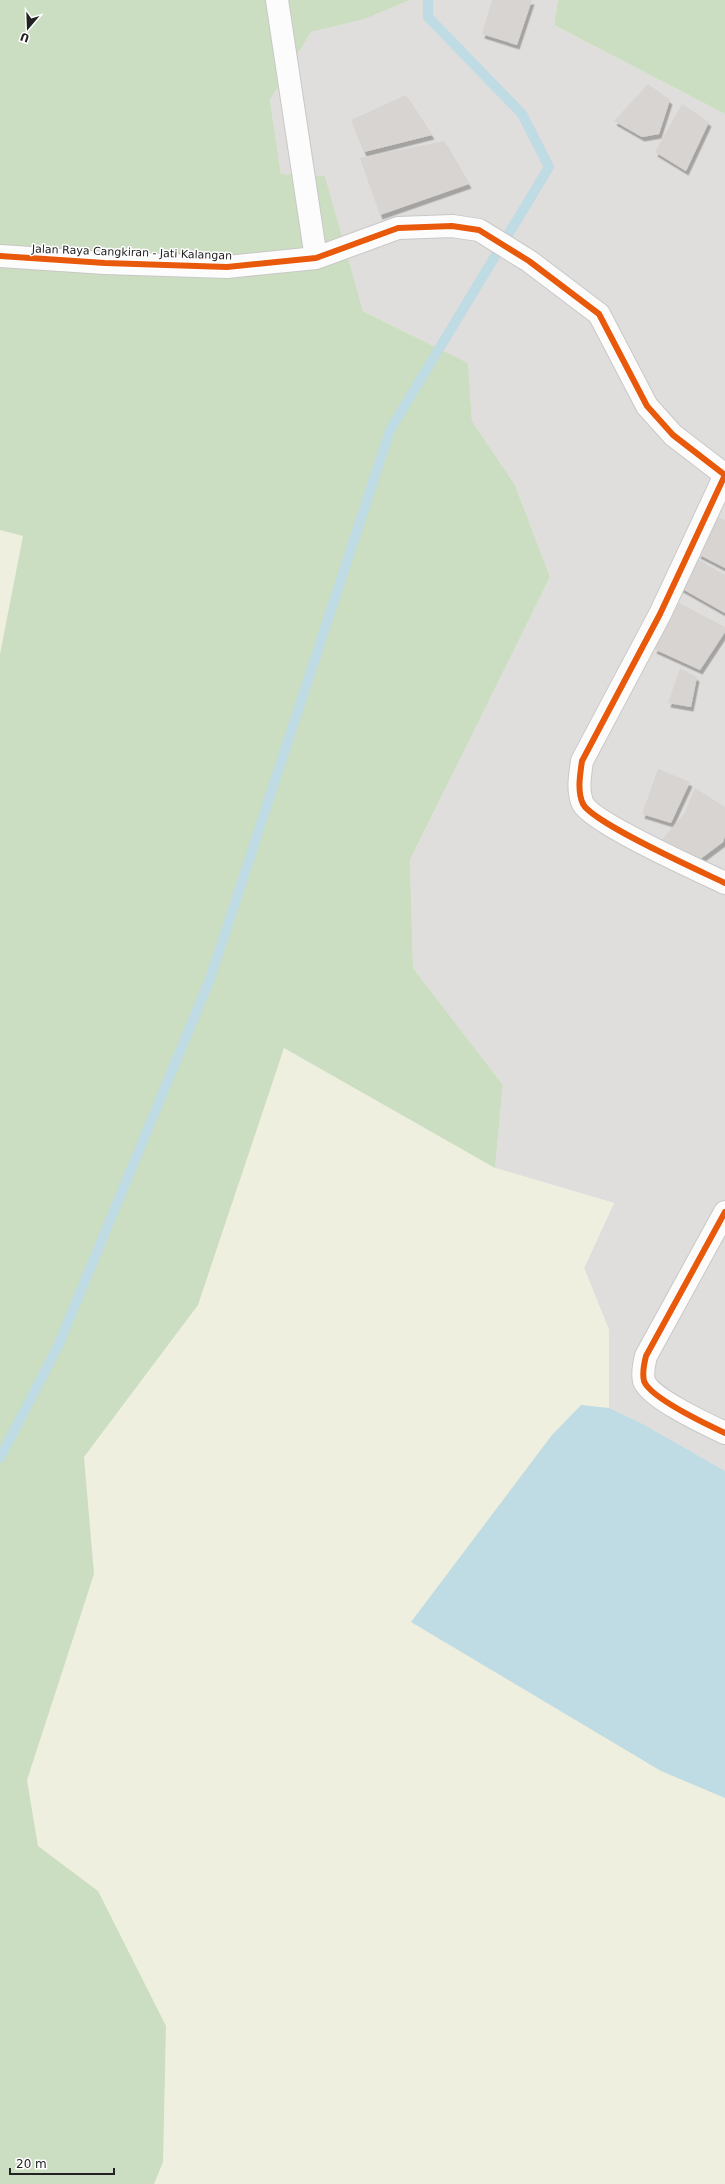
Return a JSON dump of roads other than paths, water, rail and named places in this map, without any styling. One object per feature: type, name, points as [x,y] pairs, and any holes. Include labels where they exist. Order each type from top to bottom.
[{"type":"street","points":[[277,0],[316,258]]},
{"type":"street","name":"Jalan Raya Cangkiran - Jati Kalangan","points":[[0,256],[104,263],[227,267],[316,258],[398,228],[452,226],[479,230],[529,260],[599,314],[648,406],[673,435],[725,475]]},
{"type":"street","points":[[725,475],[660,614],[582,761],[579,783],[583,804],[602,820],[725,883]]},
{"type":"street","points":[[725,1212],[646,1356],[643,1373],[647,1385],[656,1394],[697,1420],[725,1433]]},
{"type":"water","points":[[581,1405],[609,1408],[643,1424],[725,1471],[725,1798],[661,1771],[411,1622],[552,1435]]},
{"type":"waterway","points":[[0,1458],[58,1346],[210,979],[390,430],[549,167],[522,114],[428,17],[428,0]]}]
